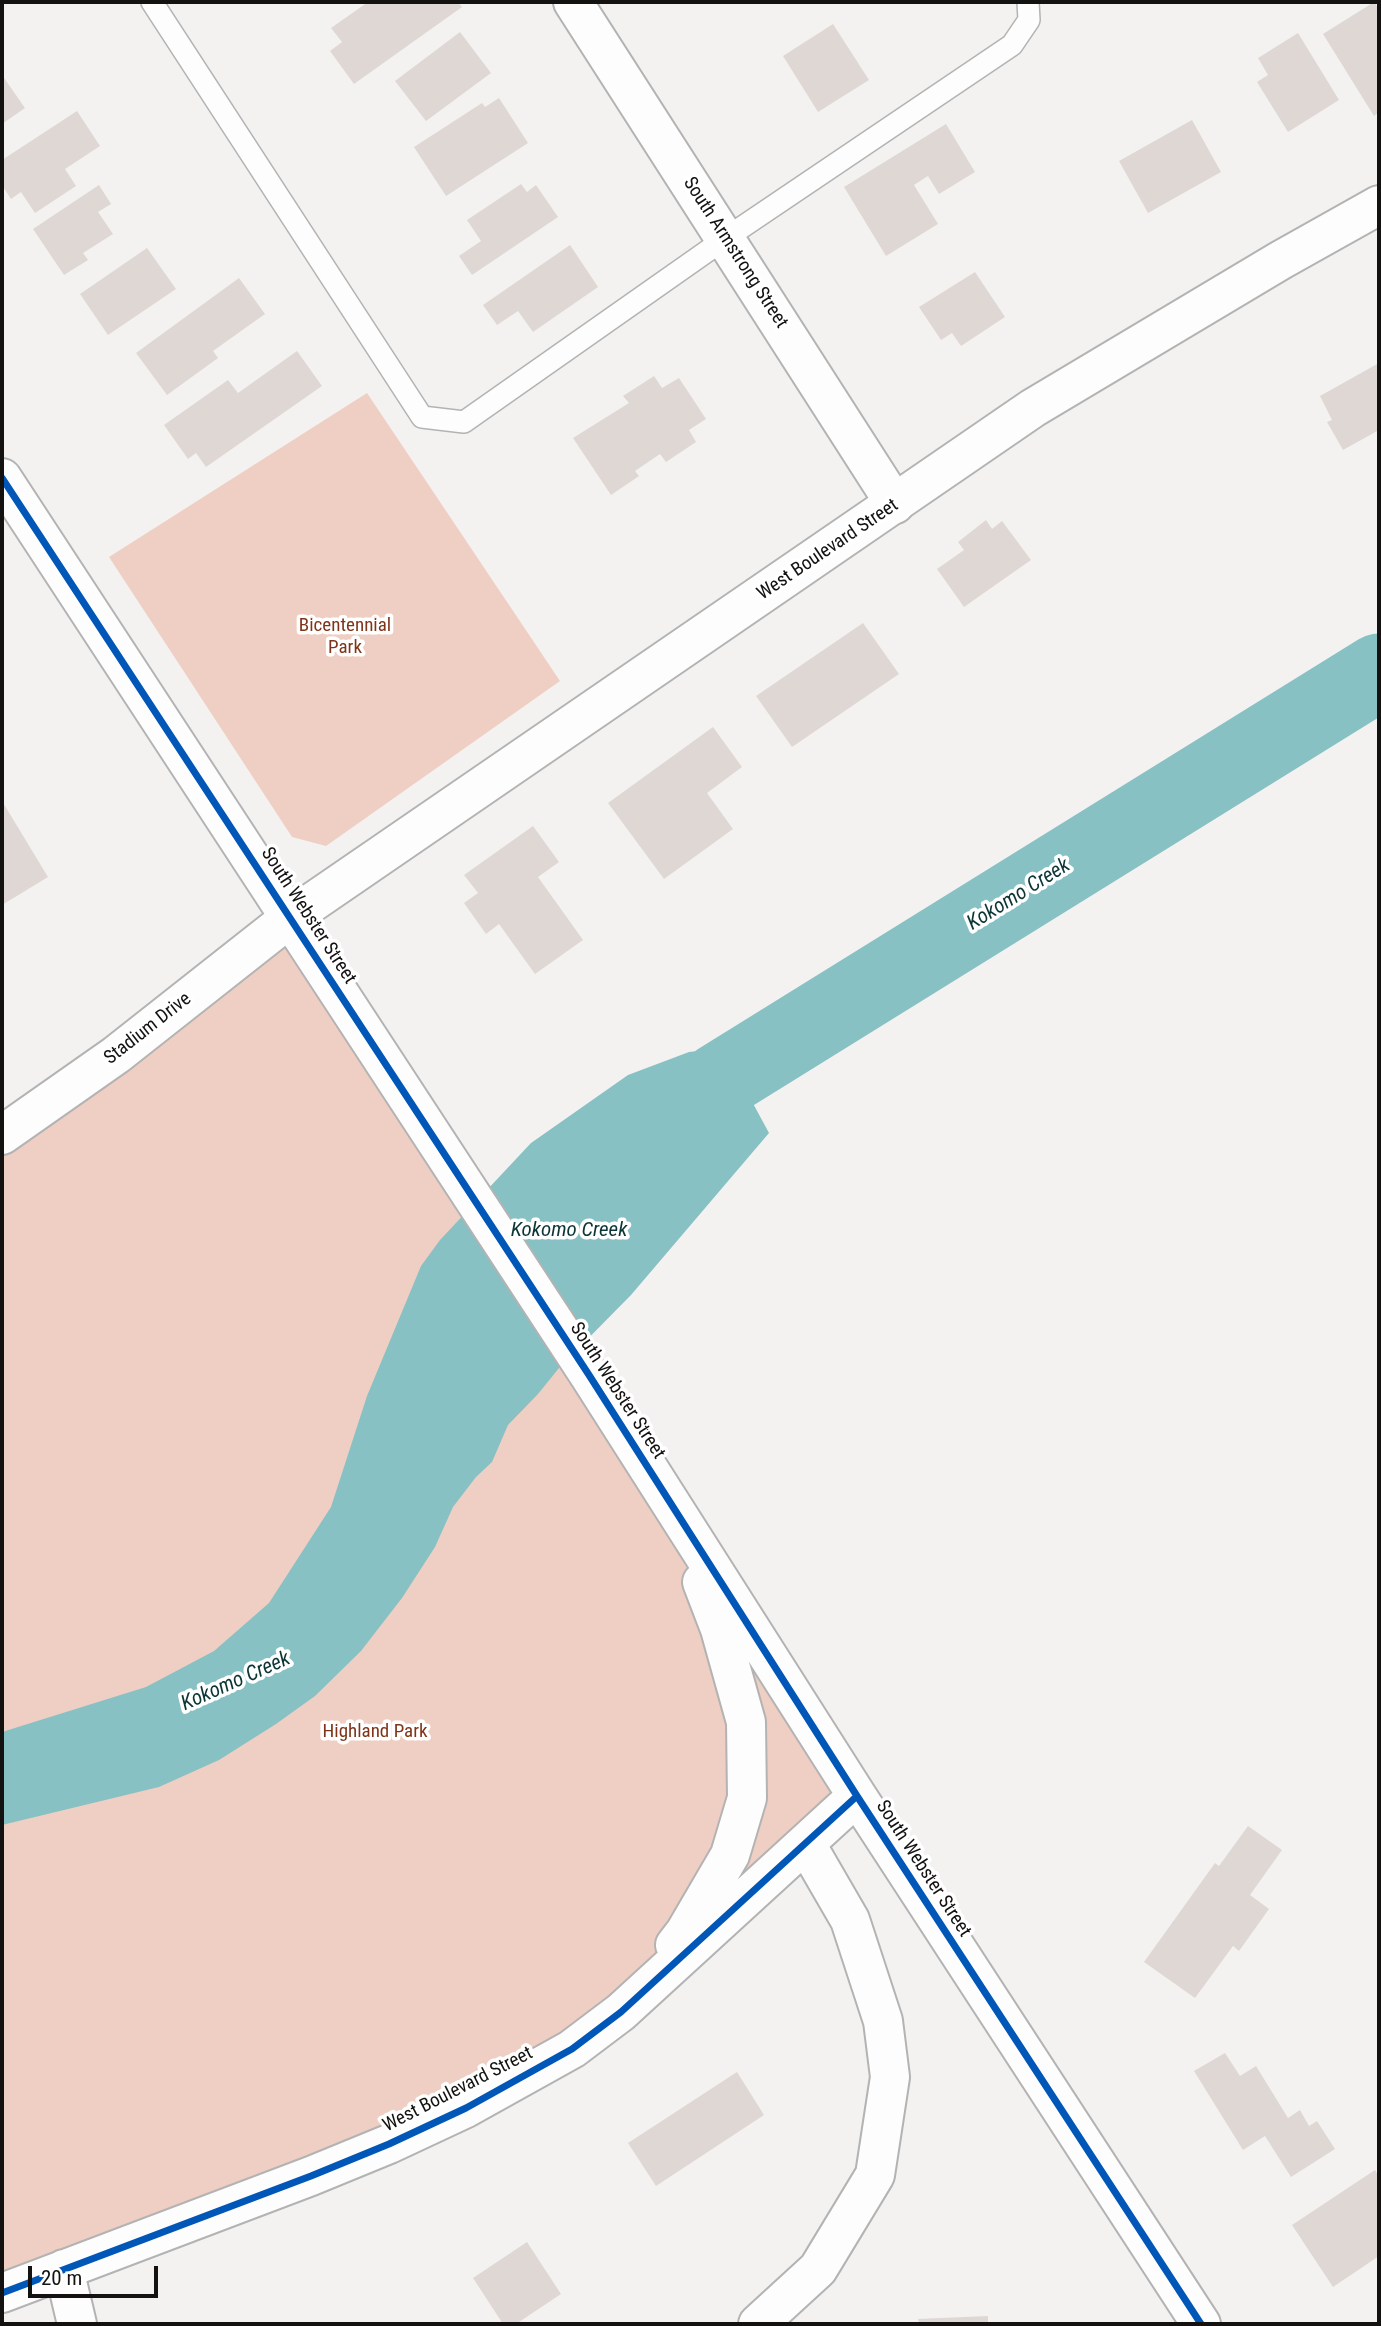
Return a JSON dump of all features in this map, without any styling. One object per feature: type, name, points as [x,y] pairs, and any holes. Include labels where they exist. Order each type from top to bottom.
[{"type":"street","name":"South Armstrong Street","points":[[573,2],[895,505]]},
{"type":"street","name":"West Boulevard Street","points":[[291,916],[1033,408],[1281,260],[1379,205]]},
{"type":"street","name":"South Webster Street","points":[[2,478],[291,916],[589,1375],[857,1796],[1201,2324]]},
{"type":"street","name":"Stadium Drive","points":[[2,1135],[116,1055],[291,916]]},
{"type":"street","name":"South Webster Street","points":[[621,2012],[685,1932],[730,1856],[747,1798],[746,1722],[720,1629],[678,1515]]},
{"type":"street","name":"West Boulevard Street","points":[[2,2293],[389,2144],[466,2108],[572,2049],[621,2012],[857,1796]]},
{"type":"street","points":[[758,2324],[818,2269],[875,2175],[890,2077],[883,2021],[850,1920],[806,1844]]},
{"type":"street","points":[[64,2269],[76,2324]]},
{"type":"lane","points":[[152,2],[422,416],[464,422],[726,238],[1012,45],[1028,20],[1028,2]]},
{"type":"green space","name":"Bicentennial Park","points":[[367,393],[560,681],[326,846],[292,837],[109,557]]},
{"type":"green space","name":"Highland Park","points":[[291,917],[857,1796],[572,2049],[2,2293],[2,1135]]},
{"type":"water","name":"Kokomo Creek","points":[[723,1048],[769,1133],[631,1295],[559,1368],[508,1425],[492,1462],[476,1477],[453,1507],[435,1547],[402,1598],[361,1651],[315,1696],[219,1760],[159,1787],[2,1825],[2,1732],[146,1687],[214,1651],[269,1603],[331,1507],[367,1396],[421,1266],[440,1240],[531,1143],[628,1075],[689,1052]]},
{"type":"building","points":[[368,2],[458,2],[462,7],[354,84],[330,51],[342,42],[331,28]]},
{"type":"building","points":[[1374,2],[1379,9],[1379,112],[1374,116],[1323,34]]},
{"type":"building","points":[[833,24],[869,80],[818,112],[783,56]]},
{"type":"building","points":[[460,32],[491,73],[426,121],[395,81]]},
{"type":"building","points":[[1298,33],[1339,100],[1288,132],[1257,82],[1268,75],[1258,58]]},
{"type":"building","points":[[2,75],[25,108],[2,124]]},
{"type":"building","points":[[499,98],[528,143],[446,196],[414,147],[482,103],[485,107]]},
{"type":"building","points":[[77,111],[100,146],[65,169],[76,186],[35,213],[21,192],[11,199],[2,185],[2,160]]},
{"type":"building","points":[[1192,120],[1221,172],[1148,213],[1119,161]]},
{"type":"building","points":[[946,124],[975,172],[939,194],[928,176],[914,185],[938,224],[886,256],[844,187]]},
{"type":"building","points":[[521,184],[527,192],[536,185],[558,217],[472,275],[459,256],[481,241],[467,220]]},
{"type":"building","points":[[99,185],[111,204],[98,212],[113,234],[83,253],[88,260],[64,275],[33,229]]},
{"type":"building","points":[[570,245],[598,287],[533,332],[518,311],[497,325],[483,305]]},
{"type":"building","points":[[147,248],[176,289],[108,335],[80,294]]},
{"type":"building","points":[[975,272],[1005,317],[961,346],[952,333],[941,340],[919,307]]},
{"type":"building","points":[[239,278],[265,314],[213,351],[218,358],[167,395],[136,353]]},
{"type":"building","points":[[297,351],[322,386],[206,467],[196,453],[188,459],[164,425],[228,380],[238,393]]},
{"type":"building","points":[[1379,363],[1379,430],[1343,450],[1327,422],[1332,420],[1320,396]]},
{"type":"building","points":[[654,376],[662,388],[679,378],[706,419],[689,430],[696,442],[666,462],[660,454],[635,471],[639,476],[611,495],[573,438],[629,403],[623,396]]},
{"type":"building","points":[[986,520],[992,529],[1002,521],[1031,560],[964,607],[937,569],[964,550],[958,542]]},
{"type":"building","points":[[863,623],[899,674],[792,747],[756,696]]},
{"type":"building","points":[[713,727],[742,767],[707,793],[733,829],[664,879],[608,803]]},
{"type":"building","points":[[2,801],[48,877],[2,905]]},
{"type":"building","points":[[533,826],[559,862],[538,877],[583,940],[535,974],[499,924],[486,934],[464,903],[478,893],[464,875]]},
{"type":"building","points":[[1248,1826],[1282,1850],[1250,1895],[1269,1909],[1239,1951],[1233,1946],[1195,1998],[1144,1962],[1215,1863],[1219,1866]]},
{"type":"building","points":[[1225,2053],[1240,2076],[1256,2066],[1288,2118],[1300,2110],[1309,2126],[1317,2121],[1335,2149],[1291,2177],[1265,2136],[1243,2150],[1194,2071]]},
{"type":"building","points":[[737,2072],[764,2115],[656,2186],[628,2143]]},
{"type":"building","points":[[1375,2170],[1379,2177],[1379,2256],[1333,2287],[1292,2225]]},
{"type":"building","points":[[527,2242],[561,2294],[516,2324],[503,2324],[473,2278]]},
{"type":"building","points":[[988,2316],[988,2324],[919,2324],[918,2319]]},
{"type":"waterway","name":"Kokomo Creek","points":[[668,1151],[718,1082],[1379,672]]},
{"type":"cycle path","points":[[2,478],[589,1375],[857,1796],[1201,2324]]},
{"type":"cycle path","points":[[2,2293],[389,2144],[466,2108],[572,2049],[621,2012],[857,1796]]}]
